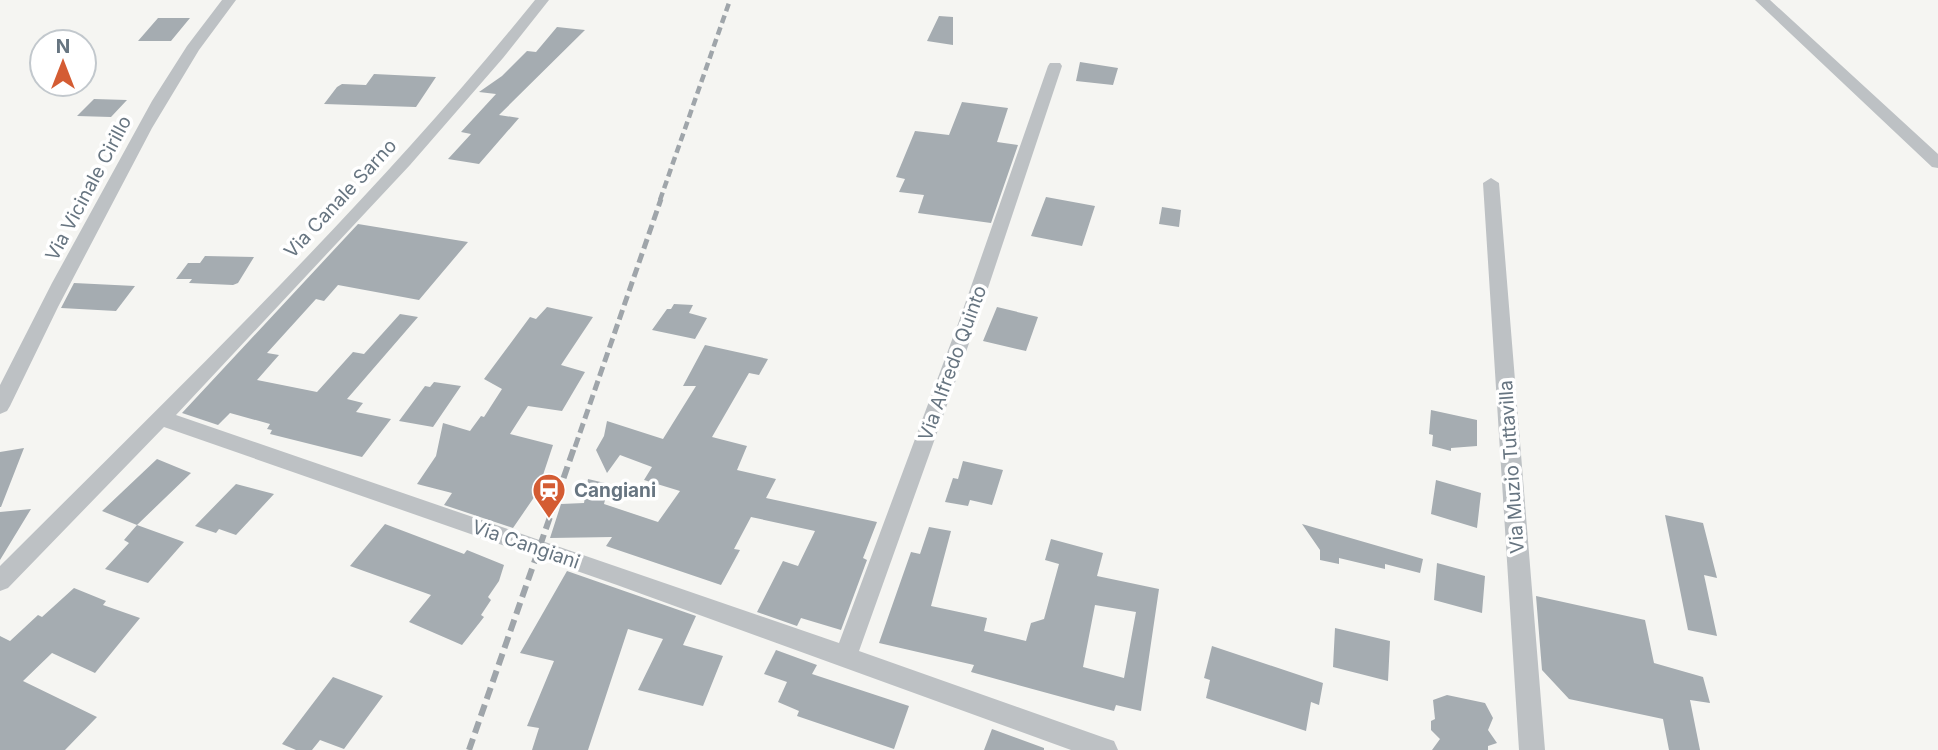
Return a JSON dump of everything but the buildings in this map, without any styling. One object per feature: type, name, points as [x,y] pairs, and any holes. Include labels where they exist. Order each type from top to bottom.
[{"type":"street","name":"Via Vicinale Cirillo","points":[[0,406],[20,359],[151,114],[200,34],[229,0]]},
{"type":"street","name":"Via Canale Sarno","points":[[161,418],[401,164],[542,0]]},
{"type":"street","points":[[1762,0],[1938,163]]},
{"type":"street","name":"Via Alfredo Quinto","points":[[845,658],[968,321],[1055,66]]},
{"type":"street","name":"Via Muzio Tuttavilla","points":[[1491,183],[1532,750]]},
{"type":"street","points":[[0,581],[161,418]]},
{"type":"street","name":"Via Cangiani","points":[[161,418],[617,575],[1105,750]]},
{"type":"railway","points":[[660,200],[730,0]]},
{"type":"railway","points":[[575,447],[661,199]]},
{"type":"railway","points":[[469,750],[575,445]]},
{"type":"place","name":"Cangiani","points":[[549,520]]}]
